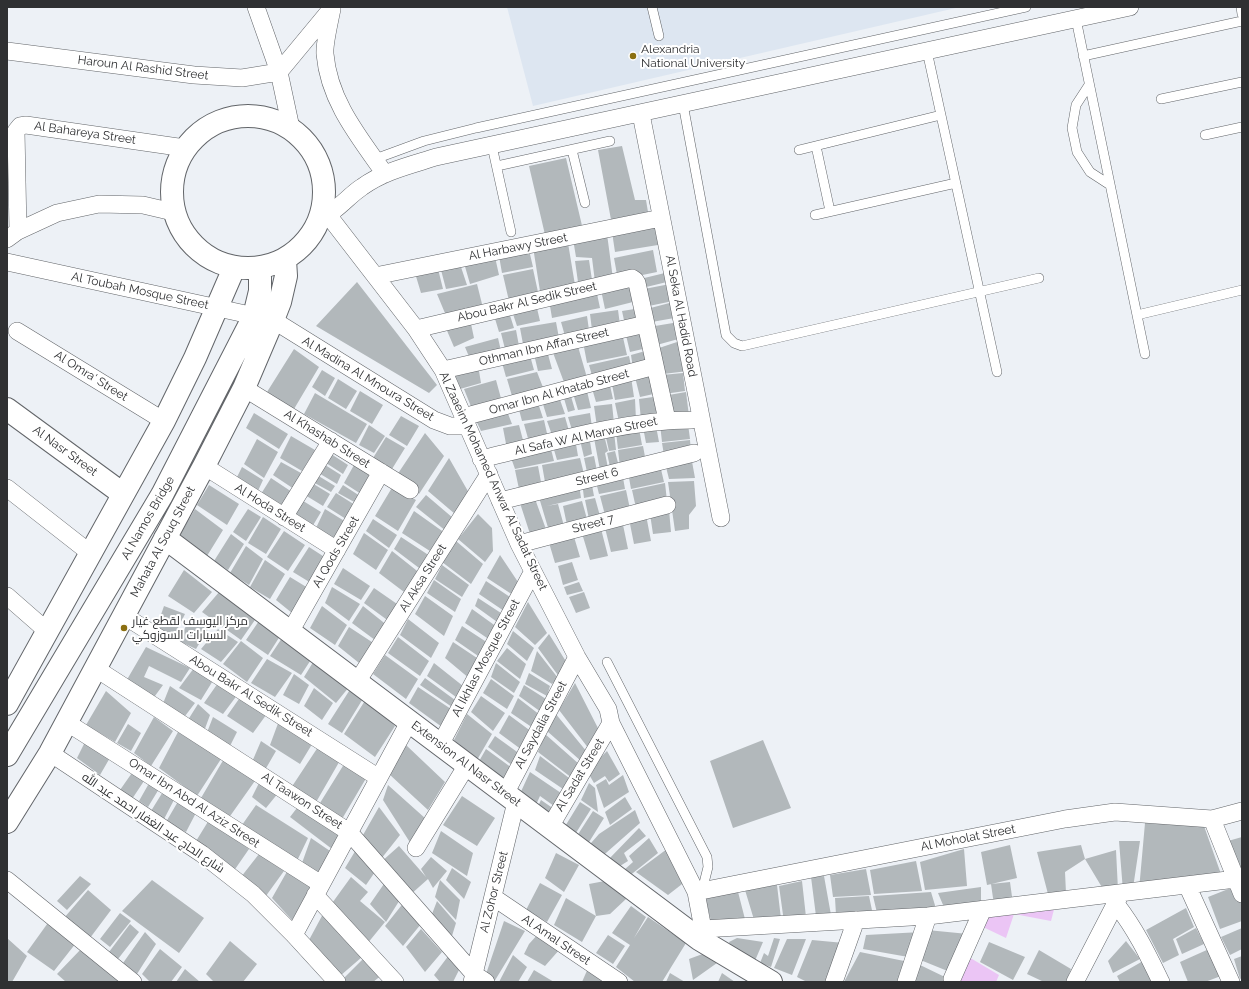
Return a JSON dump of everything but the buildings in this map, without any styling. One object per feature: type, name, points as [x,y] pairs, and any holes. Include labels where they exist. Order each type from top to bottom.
[{"type":"street","points":[[256,7],[280,72],[291,128]]},
{"type":"street","points":[[324,216],[325,193],[321,168],[309,146],[291,128],[263,116],[233,116],[206,127],[184,148],[176,162],[172,178],[171,195],[173,212],[180,228],[190,242],[198,250],[217,263],[234,268],[260,268],[285,260],[307,242],[324,216],[362,186],[385,174],[436,157],[641,114],[1130,7]]},
{"type":"street","points":[[280,72],[333,8]]},
{"type":"street","points":[[333,8],[325,53],[330,84],[344,113],[362,143],[385,174]]},
{"type":"street","name":"Haroun Al Rashid Street","points":[[7,51],[194,75],[242,78],[280,72]]},
{"type":"street","name":"Al Seka Al Hadid Road","points":[[641,114],[721,518]]},
{"type":"street","name":"Al Bahareya Street","points":[[13,235],[16,131],[20,126],[26,125],[184,148]]},
{"type":"street","points":[[13,235],[57,213],[99,204],[143,205],[173,212]]},
{"type":"street","name":"Al Zaaeim Mohamed Anwar Al Sadat Street","points":[[324,216],[375,276],[416,329],[443,370],[519,544],[577,657],[608,709],[611,723],[699,891],[701,934]]},
{"type":"street","name":"Al Harbawy Street","points":[[375,276],[661,218]]},
{"type":"street","points":[[263,318],[286,276],[285,260]]},
{"type":"street","name":"Al Toubah Mosque Street","points":[[7,262],[263,318]]},
{"type":"street","points":[[10,691],[47,631],[164,421],[195,358],[234,268]]},
{"type":"street","name":"Al Namos Bridge","points":[[7,755],[162,495],[263,318],[260,292],[260,268]]},
{"type":"street","name":"Abou Bakr Al Sedik Street","points":[[416,329],[630,278],[634,279],[637,283],[646,324]]},
{"type":"street","name":"Mahata Al Souq Street","points":[[7,822],[50,753],[204,466],[244,388],[263,318]]},
{"type":"street","name":"Al Madina Al Mnoura Street","points":[[263,318],[434,420],[450,426],[465,422]]},
{"type":"street","points":[[646,324],[667,420]]},
{"type":"street","name":"Othman Ibn Affan Street","points":[[443,370],[646,324]]},
{"type":"street","name":"Al Omra' Street","points":[[17,330],[164,421]]},
{"type":"street","name":"Omar Ibn Al Khatab Street","points":[[465,422],[655,366]]},
{"type":"street","name":"Al Khashab Street","points":[[244,388],[410,490]]},
{"type":"street","name":"Al Nasr Street","points":[[7,409],[123,494]]},
{"type":"street","name":"Al Safa W Al Marwa Street","points":[[481,458],[636,424],[667,420],[692,420]]},
{"type":"street","points":[[284,517],[331,441]]},
{"type":"street","name":"Street 6","points":[[500,501],[694,453]]},
{"type":"street","name":"Al Hoda Street","points":[[204,466],[337,550]]},
{"type":"street","name":"Al Qods Street","points":[[290,632],[381,472]]},
{"type":"street","name":"Al Aksa Street","points":[[357,682],[489,474]]},
{"type":"street","points":[[7,488],[90,552]]},
{"type":"street","name":"Street 7","points":[[519,544],[667,505]]},
{"type":"street","name":"Extension Al Nasr Street","points":[[165,538],[550,827],[771,982]]},
{"type":"street","name":"Al Ikhlas Mosque Street","points":[[440,745],[533,571]]},
{"type":"street","points":[[7,596],[47,631]]},
{"type":"street","name":"Abou Bakr Al Sedik Street","points":[[123,615],[379,778]]},
{"type":"street","name":"Al Saydalia Street","points":[[511,798],[577,657]]},
{"type":"street","name":"Al Taawon Street","points":[[95,668],[349,832],[478,979]]},
{"type":"street","name":"Omar Ibn Abd Al Aziz Street","points":[[66,722],[318,890],[395,982]]},
{"type":"street","points":[[294,935],[409,722]]},
{"type":"street","name":"Al Sadat Street","points":[[550,827],[611,723]]},
{"type":"street","name":"شارع الحاج عبد الغفار احمد عبد الله","points":[[50,753],[202,854],[253,894],[338,982]]},
{"type":"street","points":[[416,848],[466,765]]},
{"type":"street","name":"Al Zohor Street","points":[[478,979],[511,798]]},
{"type":"street","name":"Al Moholat Street","points":[[699,891],[1065,819],[1115,812],[1212,819],[1242,811]]},
{"type":"street","points":[[701,934],[856,920],[928,916],[983,909],[1119,898],[1187,885],[1239,887],[1212,819]]},
{"type":"street","points":[[7,880],[133,982]]},
{"type":"street","points":[[1187,885],[1231,982]]},
{"type":"street","name":"Al Amal Street","points":[[493,897],[619,982]]},
{"type":"street","points":[[1075,982],[1119,898]]},
{"type":"street","points":[[1119,898],[1132,926],[1146,949],[1161,982]]},
{"type":"street","points":[[952,979],[983,909]]},
{"type":"street","points":[[906,982],[928,916]]},
{"type":"street","points":[[834,982],[856,920]]},
{"type":"lane","points":[[652,7],[659,36]]},
{"type":"lane","points":[[375,159],[424,141],[476,128],[1009,9],[1026,7]]},
{"type":"lane","points":[[1241,7],[1242,14]]},
{"type":"lane","points":[[1076,19],[1145,354]]},
{"type":"lane","points":[[1083,56],[1242,21]]},
{"type":"lane","points":[[927,51],[997,372]]},
{"type":"lane","points":[[1161,99],[1242,82]]},
{"type":"lane","points":[[1089,85],[1076,105],[1072,128],[1077,152],[1090,172],[1110,185]]},
{"type":"lane","points":[[683,104],[726,336],[734,343],[742,346],[1039,278]]},
{"type":"lane","points":[[799,150],[941,115]]},
{"type":"lane","points":[[1205,135],[1242,127]]},
{"type":"lane","points":[[497,166],[610,141]]},
{"type":"lane","points":[[492,146],[511,232]]},
{"type":"lane","points":[[816,146],[830,211]]},
{"type":"lane","points":[[572,150],[585,203]]},
{"type":"lane","points":[[815,214],[956,183]]},
{"type":"lane","points":[[1137,315],[1242,290]]},
{"type":"lane","points":[[607,662],[707,857],[708,867],[699,891]]},
{"type":"shaded area","name":"Alexandria National University","points":[[507,7],[960,7],[533,106]]},
{"type":"shaded area","points":[[1056,902],[1051,921],[1014,914],[1006,938],[983,927],[988,906]]},
{"type":"shaded area","points":[[962,953],[999,975],[996,982],[944,982]]},
{"type":"place","name":"Alexandria National University","points":[[633,56]]},
{"type":"place","name":"مركز اليوسف لقطع غيار السيارات السوزوكي","points":[[124,628]]}]
